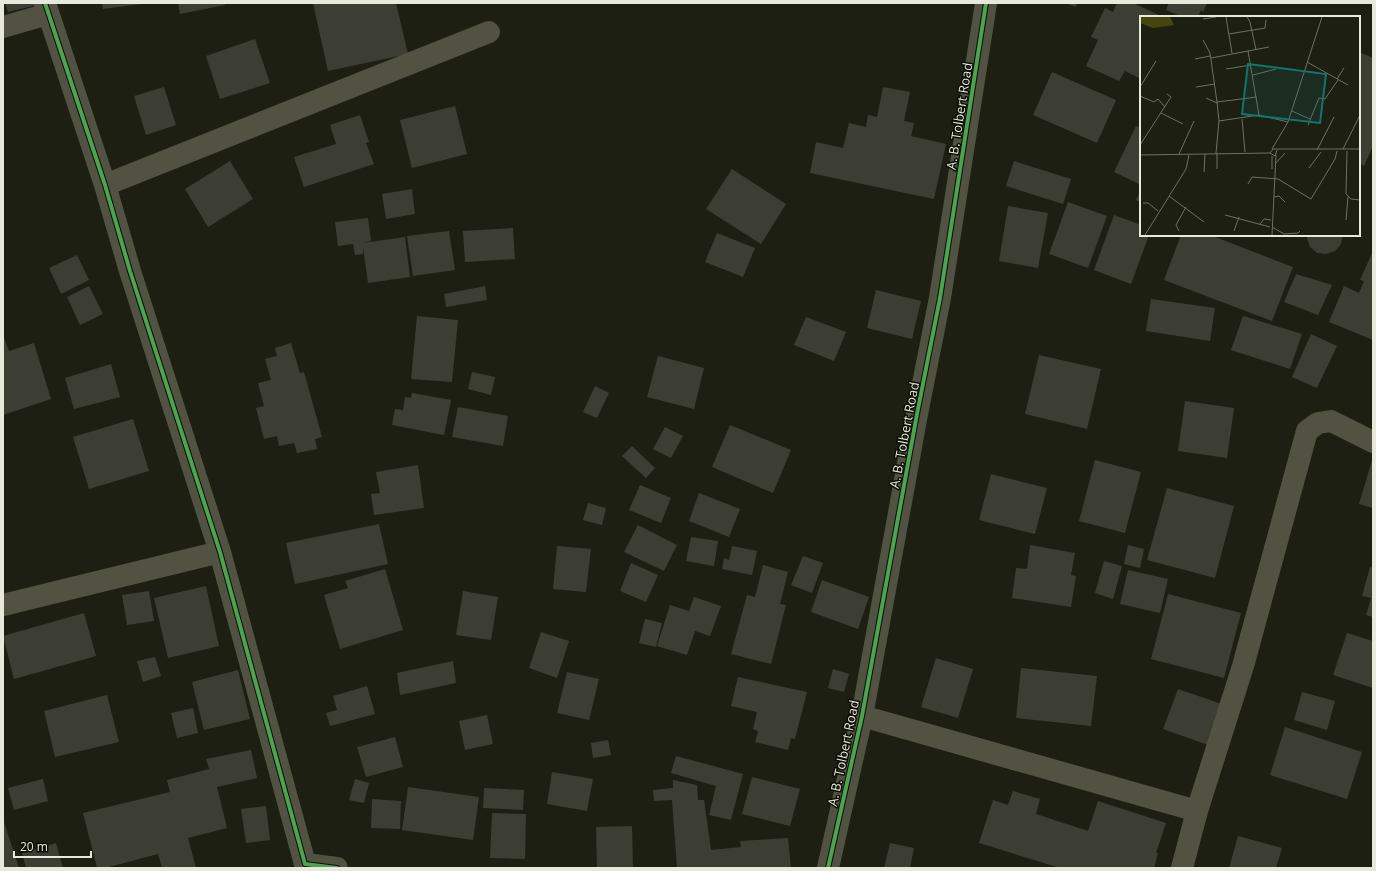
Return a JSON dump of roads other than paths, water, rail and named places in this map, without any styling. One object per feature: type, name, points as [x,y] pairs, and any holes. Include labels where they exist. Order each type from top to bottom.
[{"type":"street","name":"A. B. Tolbert Road","points":[[828,868],[862,716],[917,414],[940,298],[986,3]]},
{"type":"street","points":[[3,27],[47,8],[106,185],[130,271],[220,552],[299,866],[337,868]]},
{"type":"street","points":[[106,185],[488,32]]},
{"type":"street","points":[[1182,868],[1197,811],[1243,666],[1307,431],[1318,423],[1331,421],[1373,442]]},
{"type":"street","points":[[3,605],[220,552]]},
{"type":"street","points":[[862,716],[1197,811]]}]
